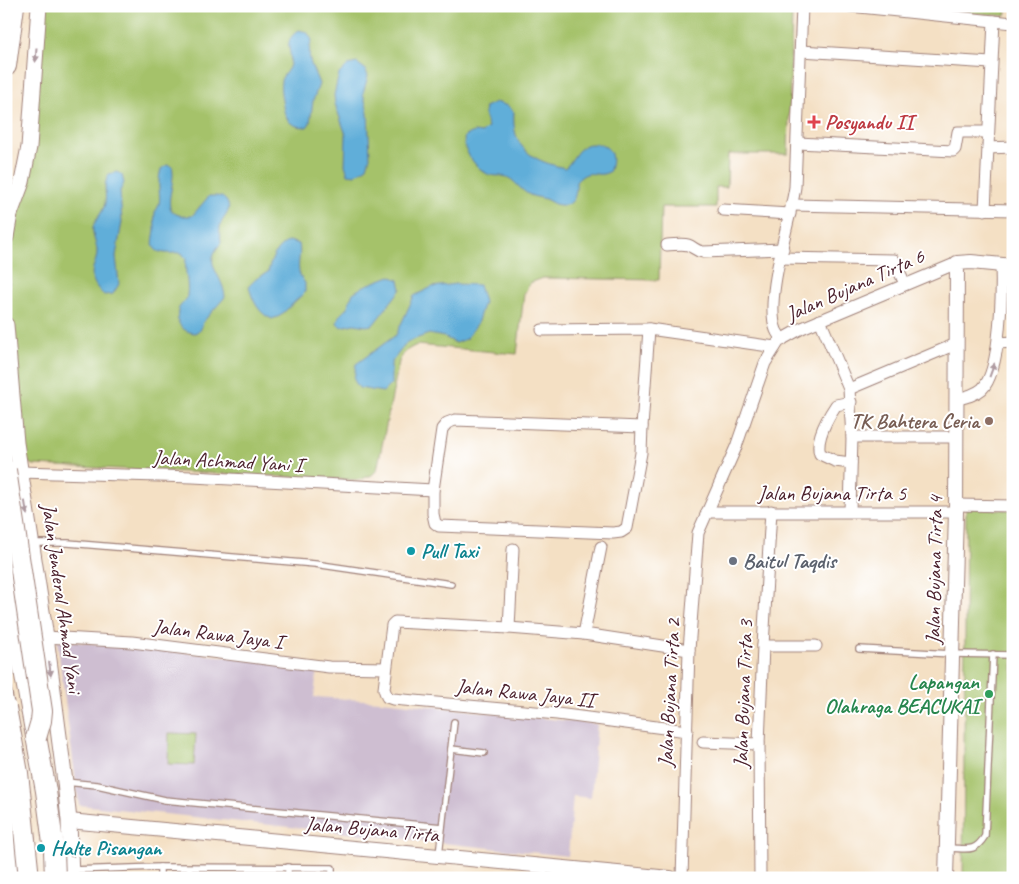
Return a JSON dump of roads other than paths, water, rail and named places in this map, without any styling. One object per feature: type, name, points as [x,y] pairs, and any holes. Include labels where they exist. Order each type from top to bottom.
[{"type":"highway","points":[[6,66],[14,6]]},
{"type":"highway","points":[[13,471],[42,711],[42,721],[36,738]]},
{"type":"highway","name":"Jalan Jenderal Ahmad Yani","points":[[6,522],[54,794],[62,876]]},
{"type":"highway","points":[[6,570],[46,791],[54,851],[62,876]]},
{"type":"highway","points":[[6,708],[18,773],[17,877]]},
{"type":"highway","points":[[6,756],[17,877]]},
{"type":"main road","points":[[6,237],[10,214],[22,182],[30,147],[39,6]]},
{"type":"main road","name":"Jalan Jenderal Ahmad Yani","points":[[6,325],[16,442],[13,471],[32,543],[69,821],[62,876]]},
{"type":"street","points":[[542,330],[649,329],[778,343],[773,314],[781,253],[791,210],[798,144],[802,6]]},
{"type":"street","points":[[850,6],[1013,23]]},
{"type":"street","points":[[985,210],[994,21]]},
{"type":"street","points":[[801,51],[991,63]]},
{"type":"street","points":[[798,144],[955,150],[958,132],[988,132]]},
{"type":"street","points":[[988,148],[1013,147]]},
{"type":"street","points":[[723,210],[1013,210]]},
{"type":"street","points":[[667,245],[686,244],[694,250],[703,252],[781,253],[894,260],[905,284]]},
{"type":"street","name":"Jalan Bujana Tirta 6","points":[[707,512],[736,447],[765,363],[778,343],[820,320],[957,263],[971,262],[1007,265]]},
{"type":"street","name":"Jalan Bujana Tirta 4","points":[[946,878],[956,509],[957,263]]},
{"type":"street","points":[[957,399],[969,396],[982,388],[992,373],[998,343],[1007,265]]},
{"type":"street","points":[[820,320],[850,389],[852,437],[850,511]]},
{"type":"street","points":[[642,427],[454,420],[447,423],[442,430],[433,490],[435,523],[441,526],[613,533],[621,532],[627,528],[641,453],[649,329]]},
{"type":"street","points":[[998,343],[1013,342]]},
{"type":"street","points":[[850,389],[956,344]]},
{"type":"street","points":[[851,402],[836,405],[818,449],[820,454],[824,456],[851,463]]},
{"type":"street","points":[[852,437],[956,437]]},
{"type":"street","name":"Jalan Achmad Yani I","points":[[13,471],[193,477],[433,490]]},
{"type":"street","name":"Jalan Bujana Tirta 5","points":[[707,512],[956,509],[1013,506]]},
{"type":"street","name":"Jalan Bujana Tirta 3","points":[[760,878],[759,744],[771,511]]},
{"type":"street","name":"Jalan Bujana Tirta 2","points":[[682,878],[689,650],[697,541],[702,521],[707,512]]},
{"type":"street","points":[[584,634],[601,547]]},
{"type":"street","points":[[513,549],[508,628],[584,634],[689,650]]},
{"type":"street","name":"Jalan Rawa Jaya II","points":[[508,628],[395,622],[392,625],[386,668],[384,689],[387,697],[557,714],[687,731]]},
{"type":"street","name":"Jalan Rawa Jaya I","points":[[46,637],[132,642],[329,667],[386,668]]},
{"type":"street","points":[[763,646],[816,646]]},
{"type":"street","points":[[702,742],[759,744]]},
{"type":"street","name":"Jalan Bujana Tirta","points":[[69,821],[670,878]]},
{"type":"lane","points":[[32,543],[68,543],[292,561],[451,584]]},
{"type":"lane","points":[[6,584],[43,789],[62,876],[160,867],[288,867],[332,868],[332,878]]},
{"type":"lane","points":[[859,649],[1013,655]]},
{"type":"lane","points":[[947,848],[973,849],[979,846],[985,836],[993,654]]},
{"type":"lane","points":[[6,679],[24,776],[35,878]]},
{"type":"lane","points":[[439,856],[454,722]]},
{"type":"lane","points":[[451,749],[484,753]]},
{"type":"lane","points":[[65,782],[97,785],[165,800],[442,827]]},
{"type":"lane","points":[[160,867],[160,878]]},
{"type":"lane","points":[[288,867],[288,878]]},
{"type":"water","points":[[299,30],[307,32],[312,40],[309,52],[312,68],[319,84],[313,101],[310,123],[307,127],[300,127],[288,120],[284,112],[281,90],[282,79],[288,69],[291,58],[289,42]]},
{"type":"water","points":[[357,63],[365,69],[368,76],[363,93],[368,112],[370,157],[367,167],[355,175],[348,174],[345,165],[346,135],[335,104],[334,95],[339,74],[348,65]]},
{"type":"water","points":[[495,102],[508,106],[514,112],[516,135],[520,144],[534,157],[565,168],[584,146],[590,144],[605,146],[612,157],[609,172],[589,174],[581,177],[576,182],[575,197],[566,205],[555,204],[543,198],[530,195],[507,177],[485,173],[471,159],[464,141],[465,136],[474,132],[482,133],[488,127],[484,114],[485,107]]},
{"type":"water","points":[[167,165],[172,166],[170,207],[173,212],[192,216],[209,196],[221,197],[227,202],[229,209],[220,227],[221,243],[213,257],[213,263],[225,297],[203,322],[201,329],[195,333],[186,331],[178,322],[179,308],[187,297],[186,259],[182,253],[160,252],[153,245],[155,212],[160,201],[161,169]]},
{"type":"water","points":[[117,172],[122,175],[124,183],[120,191],[122,222],[116,256],[119,284],[113,294],[104,295],[98,289],[92,274],[97,250],[93,227],[104,207],[107,178],[109,174]]},
{"type":"water","points":[[289,241],[299,244],[299,273],[305,283],[305,292],[280,316],[272,319],[263,314],[257,306],[249,286],[268,272],[275,253]]},
{"type":"water","points":[[390,276],[399,280],[401,289],[373,325],[354,324],[341,327],[337,323],[339,316],[347,308],[353,293],[364,286]]},
{"type":"water","points":[[456,284],[479,285],[484,302],[477,324],[466,339],[456,343],[444,337],[429,334],[407,342],[391,363],[391,384],[383,392],[359,388],[354,380],[356,364],[396,335],[414,296],[432,287]]},
{"type":"place","name":"Posyandu II","points":[[814,122]]},
{"type":"place","name":"TK Bahtera Ceria","points":[[989,421]]},
{"type":"place","name":"Pull Taxi","points":[[411,551]]},
{"type":"place","name":"Baitul Taqdis","points":[[733,561]]},
{"type":"place","name":"Lapangan Olahraga BEACUKAI","points":[[989,694]]},
{"type":"place","name":"Halte Pisangan","points":[[41,848]]}]
